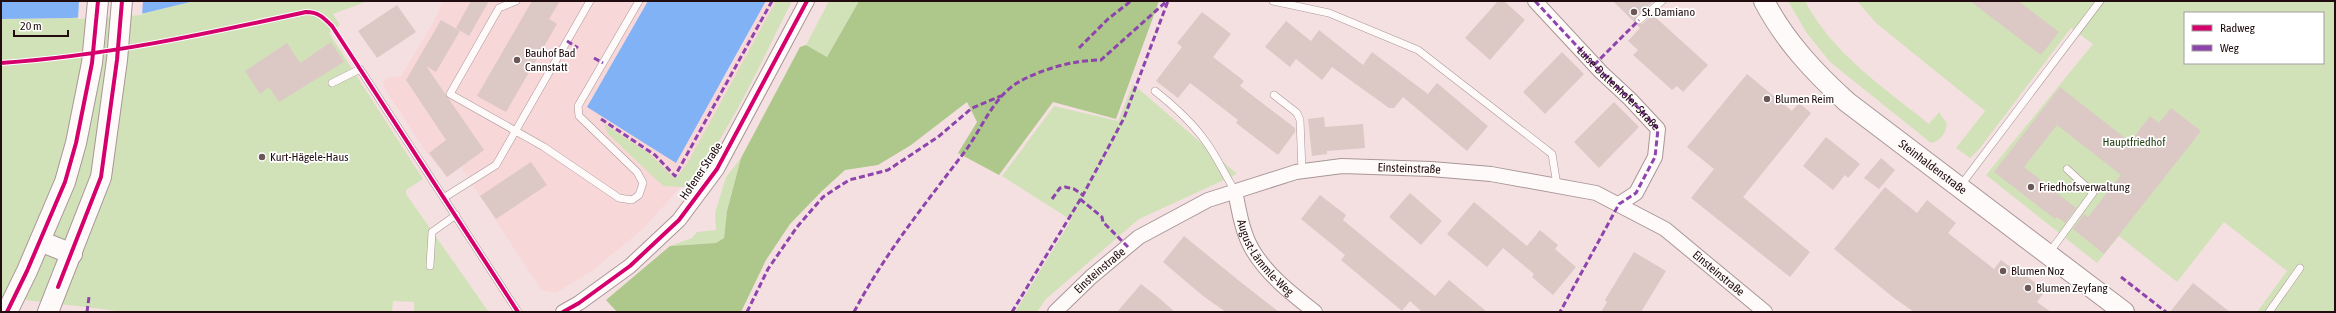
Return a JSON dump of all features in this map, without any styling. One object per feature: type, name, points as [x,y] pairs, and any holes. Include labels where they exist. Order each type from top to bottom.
[{"type":"main road","points":[[7,312],[40,242],[65,182],[76,143],[92,63],[98,1]]},
{"type":"main road","points":[[48,312],[72,254],[101,176],[117,60],[122,1]]},
{"type":"main road","name":"Steinhaldenstraße","points":[[1764,1],[1772,17],[1811,69],[1847,102],[2124,312]]},
{"type":"main road","points":[[40,242],[72,254]]},
{"type":"street","name":"Hofener Straße","points":[[563,312],[579,303],[630,266],[679,220],[717,169],[807,1]]},
{"type":"street","name":"Luise-Duttenhofer-Straße","points":[[1535,1],[1601,72],[1630,99],[1658,129],[1655,157],[1636,193],[1619,204]]},
{"type":"street","name":"Einsteinstraße","points":[[1055,312],[1091,277],[1139,237],[1208,200],[1235,190],[1302,171],[1342,166],[1431,169],[1491,174],[1596,193],[1665,229],[1765,312]]},
{"type":"street","name":"August-Lämmle-Weg","points":[[1235,190],[1240,217],[1252,249],[1267,270],[1315,312]]},
{"type":"lane","points":[[516,1],[499,8],[450,94],[515,131],[619,198],[632,200],[639,195],[643,183],[637,172],[579,116],[578,106],[639,1]]},
{"type":"lane","points":[[444,197],[496,165],[590,1]]},
{"type":"lane","points":[[1273,1],[1329,13],[1418,50],[1552,154],[1557,186]]},
{"type":"lane","points":[[1640,20],[1662,1]]},
{"type":"lane","points":[[1959,187],[2100,1]]},
{"type":"lane","points":[[332,83],[360,69],[518,312]]},
{"type":"lane","points":[[1155,91],[1178,110],[1196,129],[1207,143],[1235,190]]},
{"type":"lane","points":[[1274,95],[1297,113],[1300,120],[1302,171]]},
{"type":"lane","points":[[2048,255],[2093,193],[2067,169]]},
{"type":"lane","points":[[430,266],[432,232],[456,215]]},
{"type":"lane","points":[[2269,312],[2300,268]]},
{"type":"shaded area","points":[[443,1],[648,1],[587,107],[721,85],[766,1],[782,1],[685,182],[643,229],[593,270],[556,293],[541,290],[461,167],[447,177],[426,152],[385,89],[383,82],[386,78],[401,76],[434,21]]},
{"type":"green space","points":[[194,1],[368,1],[333,14],[340,25],[329,33],[423,179],[406,190],[406,194],[488,311],[414,312],[414,302],[393,301],[392,312],[127,312],[1,297],[1,19],[71,18],[145,13]]},
{"type":"green space","points":[[776,1],[792,1],[744,97],[703,166],[687,187],[663,186],[608,134],[604,124],[650,154],[673,177],[677,177],[688,162]]},
{"type":"green space","points":[[829,1],[859,1],[827,57],[806,45]]},
{"type":"green space","points":[[859,1],[1159,1],[1116,119],[1053,102],[999,175],[958,153],[977,122],[967,102],[911,145],[878,165],[845,170],[822,191],[790,224],[766,260],[741,312],[617,312],[606,300],[670,246],[716,243],[724,238],[727,211],[741,158],[800,47],[806,45],[827,57]]},
{"type":"green space","points":[[1788,1],[1805,1],[1816,20],[1844,53],[1877,83],[1929,124],[1939,112],[1947,124],[1942,136],[1937,141],[1931,143],[1830,62],[1806,32]]},
{"type":"green space","name":"Hauptfriedhof","points":[[1857,1],[2335,1],[2335,312],[2257,312],[2287,271],[2224,222],[2177,282],[2119,236],[2097,263],[1986,175],[2093,44],[2071,28],[1980,148],[1970,158],[1956,148],[1985,111],[1876,23]]},
{"type":"green space","points":[[1133,84],[1237,174],[1139,219],[1046,299],[1037,312],[1015,312],[1071,220],[1002,176],[1054,106],[1118,121]]},
{"type":"green space","points":[[741,158],[727,211],[724,238],[716,243],[670,246],[692,238],[697,232],[716,230],[715,213],[726,177]]},
{"type":"water","points":[[1,1],[194,1],[145,13],[71,18],[1,19]]},
{"type":"water","points":[[648,1],[766,1],[676,163],[587,107]]},
{"type":"pier","points":[[79,1],[143,1],[142,15],[78,19]]},
{"type":"building","points":[[471,1],[489,1],[469,36],[456,28]]},
{"type":"building","name":"Bauhof Bad Cannstatt","points":[[532,1],[560,1],[549,19],[557,24],[506,112],[477,96]]},
{"type":"building","points":[[1498,1],[1504,1],[1525,20],[1490,60],[1465,38]]},
{"type":"building","name":"St. Damiano","points":[[1613,1],[1654,1],[1636,16],[1635,23]]},
{"type":"building","points":[[1970,1],[2018,1],[2059,32],[2041,55]]},
{"type":"building","points":[[397,5],[416,32],[377,58],[358,31]]},
{"type":"building","points":[[1202,12],[1231,34],[1213,57],[1244,81],[1240,86],[1295,128],[1295,132],[1278,155],[1236,123],[1238,120],[1190,83],[1178,98],[1156,81],[1182,47],[1177,43]]},
{"type":"building","points":[[1653,15],[1708,65],[1683,92],[1677,86],[1672,90],[1633,55],[1638,50],[1628,41],[1640,28],[1636,24],[1642,24]]},
{"type":"building","points":[[441,20],[460,31],[436,72],[426,66],[484,150],[447,177],[429,153],[446,140],[406,80]]},
{"type":"building","points":[[1286,21],[1311,41],[1319,30],[1363,65],[1372,52],[1428,94],[1437,83],[1488,126],[1467,151],[1403,97],[1394,108],[1389,108],[1332,67],[1322,80],[1296,59],[1290,67],[1265,47]]},
{"type":"building","points":[[331,42],[344,62],[279,102],[269,87],[260,94],[245,71],[287,43],[300,63]]},
{"type":"building","points":[[1562,52],[1584,74],[1545,114],[1523,92]]},
{"type":"building","points":[[1747,74],[1792,111],[1799,103],[1811,113],[1743,197],[1810,252],[1790,277],[1691,198],[1714,169],[1687,147]]},
{"type":"building","points":[[2060,87],[2130,142],[2150,116],[2159,123],[2171,108],[2201,131],[2104,254],[2073,229],[2084,214],[2088,217],[2121,175],[2057,125],[2024,167],[2076,208],[2065,223],[2057,217],[2055,219],[1994,172]]},
{"type":"building","points":[[1614,102],[1639,127],[1599,168],[1574,142]]},
{"type":"building","points":[[1324,117],[1325,127],[1363,124],[1365,148],[1327,151],[1327,154],[1312,156],[1308,119]]},
{"type":"building","points":[[1826,137],[1860,164],[1848,178],[1845,175],[1833,190],[1803,166]]},
{"type":"building","points":[[1881,158],[1895,170],[1879,189],[1864,178]]},
{"type":"building","points":[[531,162],[547,185],[496,219],[480,196]]},
{"type":"building","points":[[1885,187],[1917,213],[1927,200],[1956,223],[1948,233],[1994,269],[2001,260],[2021,275],[2023,273],[2045,291],[2037,302],[2051,312],[1914,312],[1894,298],[1834,249]]},
{"type":"building","points":[[1410,193],[1442,221],[1421,245],[1389,217]]},
{"type":"building","points":[[1320,195],[1346,215],[1343,220],[1435,296],[1449,280],[1487,312],[1422,312],[1410,301],[1402,311],[1341,260],[1345,255],[1301,219]]},
{"type":"building","points":[[1474,202],[1527,246],[1540,230],[1558,245],[1555,249],[1576,267],[1553,295],[1532,277],[1534,274],[1503,248],[1487,267],[1447,234]]},
{"type":"building","points":[[1184,236],[1279,312],[1226,312],[1203,296],[1163,262]]},
{"type":"building","points":[[1634,252],[1666,271],[1641,312],[1601,312],[1607,302],[1605,300]]},
{"type":"building","points":[[2193,283],[2230,312],[2170,312]]},
{"type":"building","points":[[1141,284],[1159,298],[1175,312],[1117,312]]},
{"type":"marked path","points":[[601,119],[655,155],[675,176],[772,1]]},
{"type":"marked path","points":[[1079,48],[1108,19],[1131,1]]},
{"type":"marked path","points":[[854,312],[879,269],[921,209],[966,150],[988,114],[1009,89],[1026,78],[1058,66],[1091,60],[1101,60],[1167,1]]},
{"type":"marked path","points":[[1012,312],[1083,195],[1124,118],[1168,1]]},
{"type":"marked path","points":[[1535,1],[1601,72],[1630,99],[1658,129],[1655,157],[1636,193],[1619,204],[1560,312]]},
{"type":"marked path","points":[[1594,65],[1639,20]]},
{"type":"marked path","points":[[567,41],[578,48]]},
{"type":"marked path","points":[[594,58],[603,63]]},
{"type":"marked path","points":[[747,312],[768,269],[797,227],[823,197],[849,180],[888,170],[938,137],[972,108],[1001,96]]},
{"type":"marked path","points":[[1052,199],[1060,188],[1065,187],[1074,189],[1083,195]]},
{"type":"marked path","points":[[1080,199],[1102,217],[1103,222],[1128,247]]},
{"type":"marked path","points":[[2121,277],[2166,312]]},
{"type":"marked path","points":[[87,312],[89,297]]},
{"type":"cycle path","points":[[7,312],[27,271],[65,182],[76,143],[92,63],[98,1]]},
{"type":"cycle path","points":[[58,287],[101,177],[117,60],[122,1]]},
{"type":"cycle path","points":[[563,312],[579,303],[630,266],[679,220],[717,169],[807,1]]},
{"type":"cycle path","points":[[1,63],[40,60],[116,50],[306,12],[317,14],[332,26],[518,312]]},
{"type":"place","name":"St. Damiano","points":[[1634,12]]},
{"type":"place","name":"Bauhof Bad Cannstatt","points":[[517,60]]},
{"type":"place","name":"Blumen Reim","points":[[1767,99]]},
{"type":"place","name":"Kurt-Hägele-Haus","points":[[262,157]]},
{"type":"place","name":"Friedhofsverwaltung","points":[[2031,187]]},
{"type":"place","name":"Blumen Noz","points":[[2003,271]]},
{"type":"place","name":"Blumen Zeyfang","points":[[2028,288]]}]
